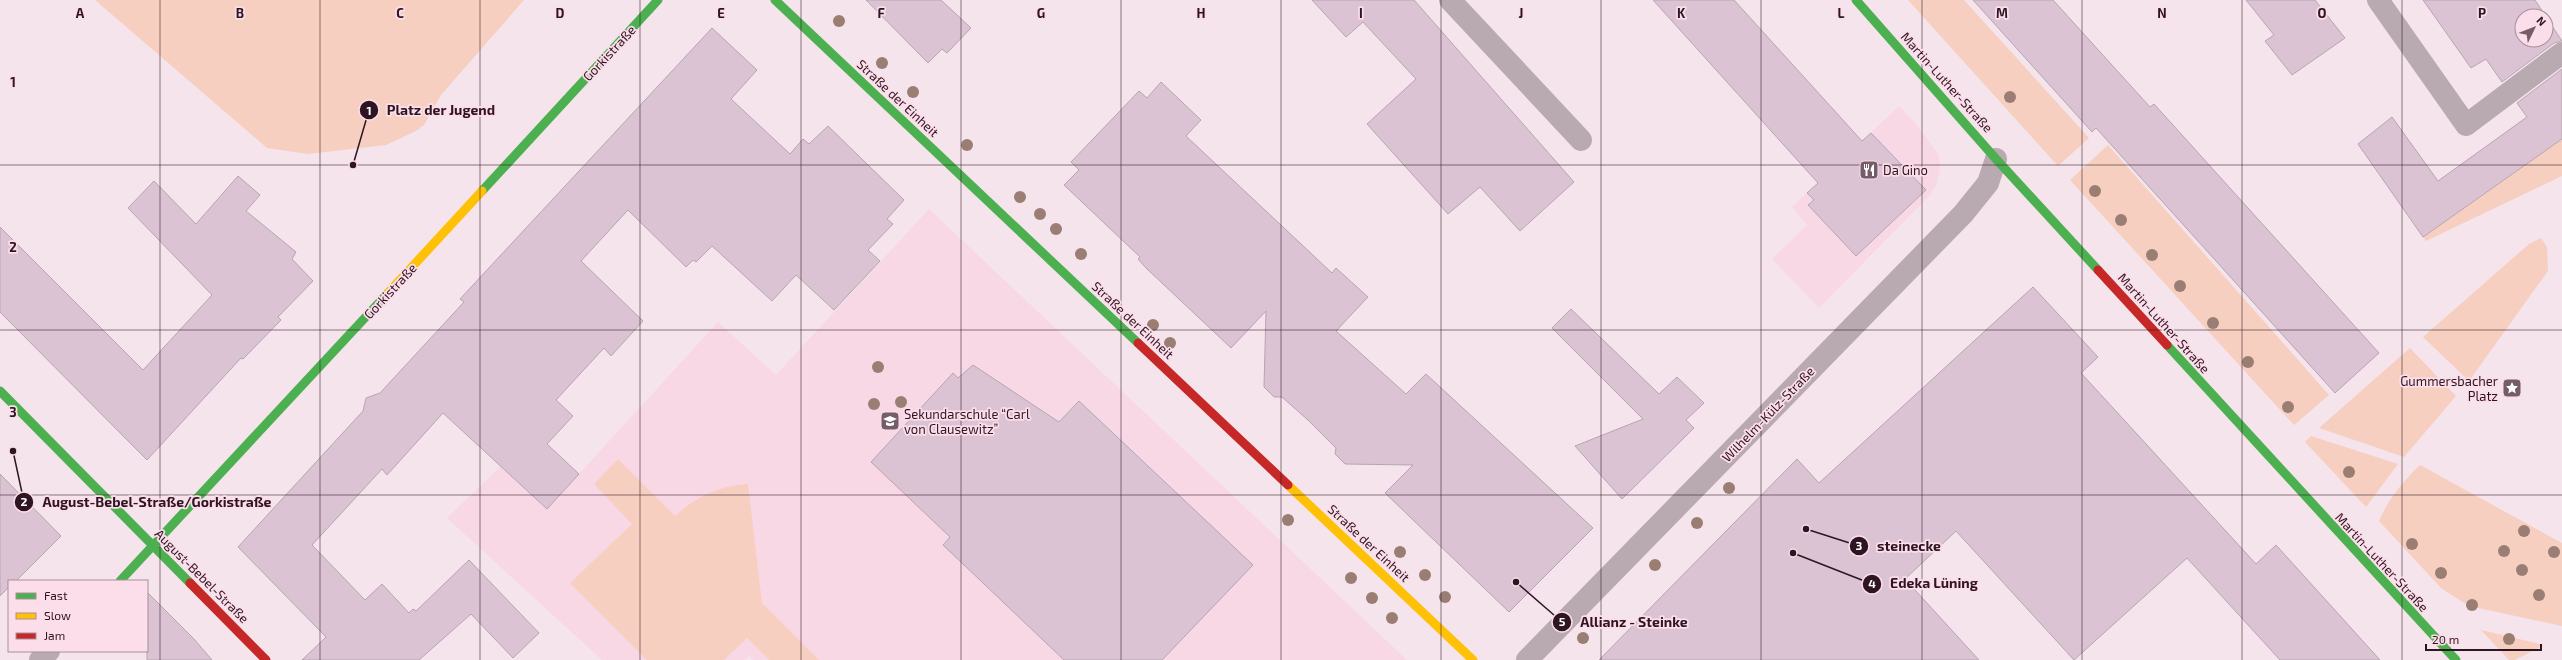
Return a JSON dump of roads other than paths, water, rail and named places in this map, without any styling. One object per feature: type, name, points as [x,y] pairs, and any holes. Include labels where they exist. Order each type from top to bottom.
[{"type":"street","name":"Gorkistraße","points":[[121,580],[154,547],[658,0]]},
{"type":"street","name":"Straße der Einheit","points":[[775,0],[1473,660]]},
{"type":"street","points":[[1450,0],[1581,140]]},
{"type":"street","name":"Martin-Luther-Straße","points":[[1856,0],[1996,159],[2456,660]]},
{"type":"street","points":[[2378,0],[2466,125],[2562,53]]},
{"type":"street","name":"Wilhelm-Külz-Straße","points":[[1527,660],[1963,214],[1988,183],[1996,159]]},
{"type":"street","name":"August-Bebel-Straße","points":[[0,390],[266,660]]},
{"type":"street","points":[[40,660],[48,652]]},
{"type":"place","name":"Platz der Jugend","points":[[353,165]]},
{"type":"place","name":"Da Gino","points":[[1869,170]]},
{"type":"place","name":"Gummersbacher Platz","points":[[2512,388]]},
{"type":"place","name":"Sekundarschule “Carl von Clausewitz”","points":[[890,421]]},
{"type":"place","name":"August-Bebel-Straße/Gorkistraße","points":[[13,451]]},
{"type":"place","name":"steinecke","points":[[1806,529]]},
{"type":"place","name":"Edeka Lüning","points":[[1793,553]]},
{"type":"place","name":"Allianz - Steinke","points":[[1516,582]]}]
